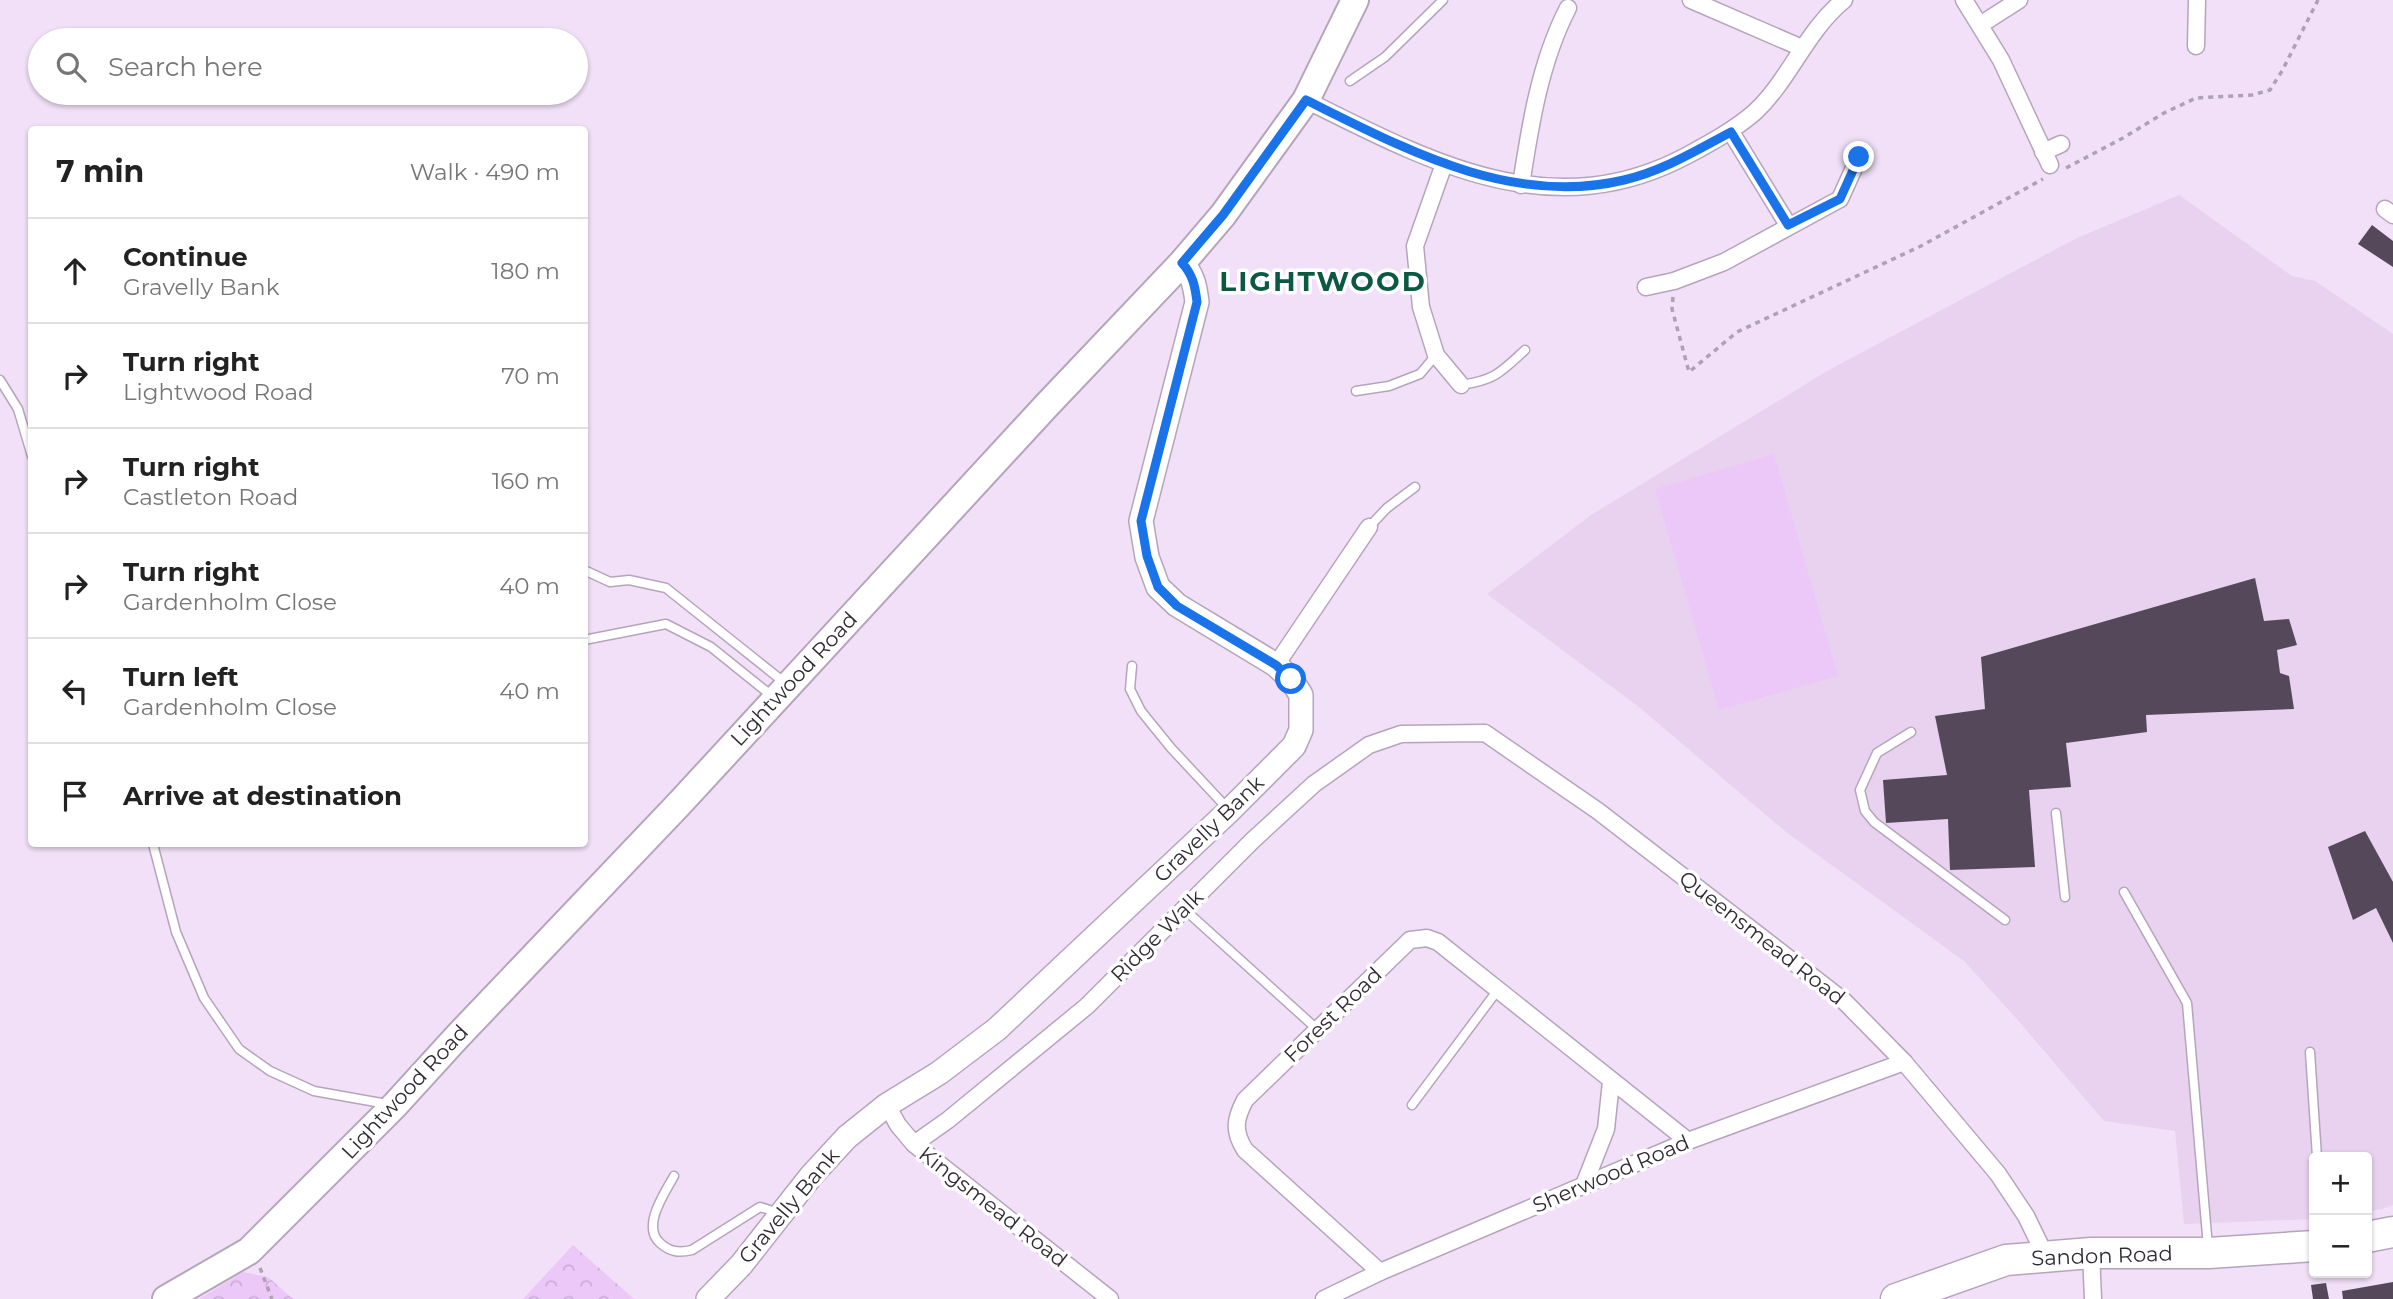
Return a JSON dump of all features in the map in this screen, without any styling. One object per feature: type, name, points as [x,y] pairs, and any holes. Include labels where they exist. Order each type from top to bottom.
[{"type":"highway","points":[[2372,1236],[2393,1232]]},
{"type":"highway","name":"Sandon Road","points":[[1896,1299],[2006,1260],[2045,1255],[2208,1253],[2309,1246]]},
{"type":"main road","name":"Lightwood Road","points":[[166,1299],[249,1251],[395,1105],[1182,263],[1223,215],[1306,100],[1355,0]]},
{"type":"street","points":[[1691,0],[1802,48]]},
{"type":"street","points":[[1306,100],[1380,137],[1444,164],[1521,185],[1587,187],[1626,180],[1671,164],[1731,132],[1757,110],[1784,79],[1802,48],[1844,0]]},
{"type":"street","points":[[1964,0],[2001,60],[2049,167]]},
{"type":"street","points":[[1980,25],[2020,0]]},
{"type":"street","points":[[2196,46],[2197,0]]},
{"type":"street","points":[[1521,185],[1530,125],[1558,28],[1568,9]]},
{"type":"street","points":[[1541,21],[1558,28]]},
{"type":"street","points":[[1731,132],[1788,225]]},
{"type":"street","points":[[2049,167],[2061,144]]},
{"type":"street","points":[[1646,287],[1674,281],[1724,262],[1840,199],[1859,157]]},
{"type":"street","points":[[1444,164],[1415,246],[1421,307],[1436,355],[1461,386]]},
{"type":"street","name":"Gravelly Bank","points":[[708,1299],[740,1265],[811,1176],[847,1137],[887,1105],[939,1073],[997,1029],[1229,811],[1294,746],[1301,730],[1301,695],[1291,679],[1276,665],[1177,606],[1158,587],[1147,556],[1141,521],[1197,302],[1190,272],[1182,263]]},
{"type":"street","points":[[1276,665],[1369,527]]},
{"type":"street","name":"Queensmead Road","points":[[1401,734],[1485,733],[1598,811],[1844,1001],[1904,1062],[1998,1174],[2026,1216],[2045,1255]]},
{"type":"street","name":"Ridge Walk","points":[[914,1144],[948,1120],[1087,1006],[1252,841],[1314,784],[1368,745],[1401,734]]},
{"type":"street","name":"Forest Road","points":[[1380,1272],[1245,1150],[1237,1137],[1237,1115],[1245,1100],[1410,940],[1418,937],[1438,942],[1688,1142]]},
{"type":"street","name":"Sherwood Road","points":[[1324,1299],[1380,1272],[1688,1142],[1904,1062]]},
{"type":"street","points":[[1584,1185],[1606,1129],[1611,1082]]},
{"type":"street","name":"Kingsmead Road","points":[[887,1105],[898,1125],[914,1144],[1110,1299]]},
{"type":"street","points":[[2091,1253],[2093,1299]]},
{"type":"lane","points":[[1350,81],[1385,57],[1441,1]]},
{"type":"lane","points":[[1461,386],[1496,377],[1525,350]]},
{"type":"lane","points":[[1356,391],[1389,386],[1420,374],[1436,355]]},
{"type":"lane","points":[[0,380],[18,409],[28,443]]},
{"type":"lane","points":[[1369,527],[1387,508],[1415,487]]},
{"type":"lane","points":[[588,572],[610,582],[629,580],[666,588],[781,692]]},
{"type":"lane","points":[[588,639],[666,624],[711,647],[781,692]]},
{"type":"lane","points":[[1132,666],[1130,689],[1141,711],[1229,811]]},
{"type":"lane","points":[[1910,732],[1877,753],[1860,790],[1865,811],[1874,822],[2005,920]]},
{"type":"lane","points":[[2056,813],[2065,897]]},
{"type":"lane","points":[[154,847],[176,932],[204,998],[239,1049],[270,1071],[314,1091],[395,1105]]},
{"type":"lane","points":[[2124,892],[2187,1003],[2208,1253]]},
{"type":"lane","points":[[1184,909],[1318,1030]]},
{"type":"lane","points":[[1412,1105],[1497,991]]},
{"type":"lane","points":[[2310,1052],[2317,1152]]},
{"type":"lane","points":[[674,1176],[656,1212],[652,1227],[656,1240],[679,1253],[692,1250],[760,1207],[782,1214]]},
{"type":"path","points":[[1674,281],[1672,309],[1689,372],[1737,332],[1921,246],[2049,167],[2123,138],[2164,113],[2196,98],[2252,95],[2270,90],[2283,71],[2318,0]]},
{"type":"path","points":[[249,1251],[259,1267],[272,1299]]},
{"type":"shaded area","points":[[2179,195],[2292,276],[2315,281],[2393,334],[2393,1205],[2382,1209],[2372,1210],[2372,1152],[2309,1152],[2309,1219],[2184,1224],[2175,1131],[2104,1121],[1964,961],[1786,832],[1639,707],[1487,594],[1591,515],[1827,371],[2075,239]]},
{"type":"green space","points":[[1774,454],[1838,676],[1719,710],[1655,489]]},
{"type":"green space","points":[[573,1245],[634,1299],[523,1299]]},
{"type":"green space","points":[[243,1272],[268,1277],[293,1299],[199,1299]]},
{"type":"building","points":[[2372,225],[2393,241],[2393,267],[2358,244]]},
{"type":"building","points":[[2255,578],[2264,621],[2289,619],[2297,645],[2277,650],[2280,673],[2289,676],[2294,709],[2146,715],[2147,732],[2066,743],[2071,787],[2029,790],[2035,867],[1950,870],[1948,819],[1886,823],[1883,780],[1947,775],[1935,716],[1985,709],[1981,657]]},
{"type":"building","points":[[2365,831],[2393,882],[2393,943],[2376,908],[2353,920],[2328,847]]},
{"type":"building","points":[[2393,1282],[2393,1299],[2343,1299],[2342,1291]]},
{"type":"building","points":[[2326,1283],[2329,1299],[2313,1299],[2311,1285]]},
{"type":"district","name":"LIGHTWOOD","points":[[1323,281]]},
{"type":"route","points":[[1291,679],[1276,665],[1177,606],[1158,587],[1147,556],[1141,521],[1195,316],[1195,287],[1190,272],[1182,263],[1223,215],[1306,100],[1380,137],[1444,164],[1521,185],[1552,188],[1587,187],[1626,180],[1671,164],[1731,132],[1788,225],[1840,199],[1859,157]]}]
